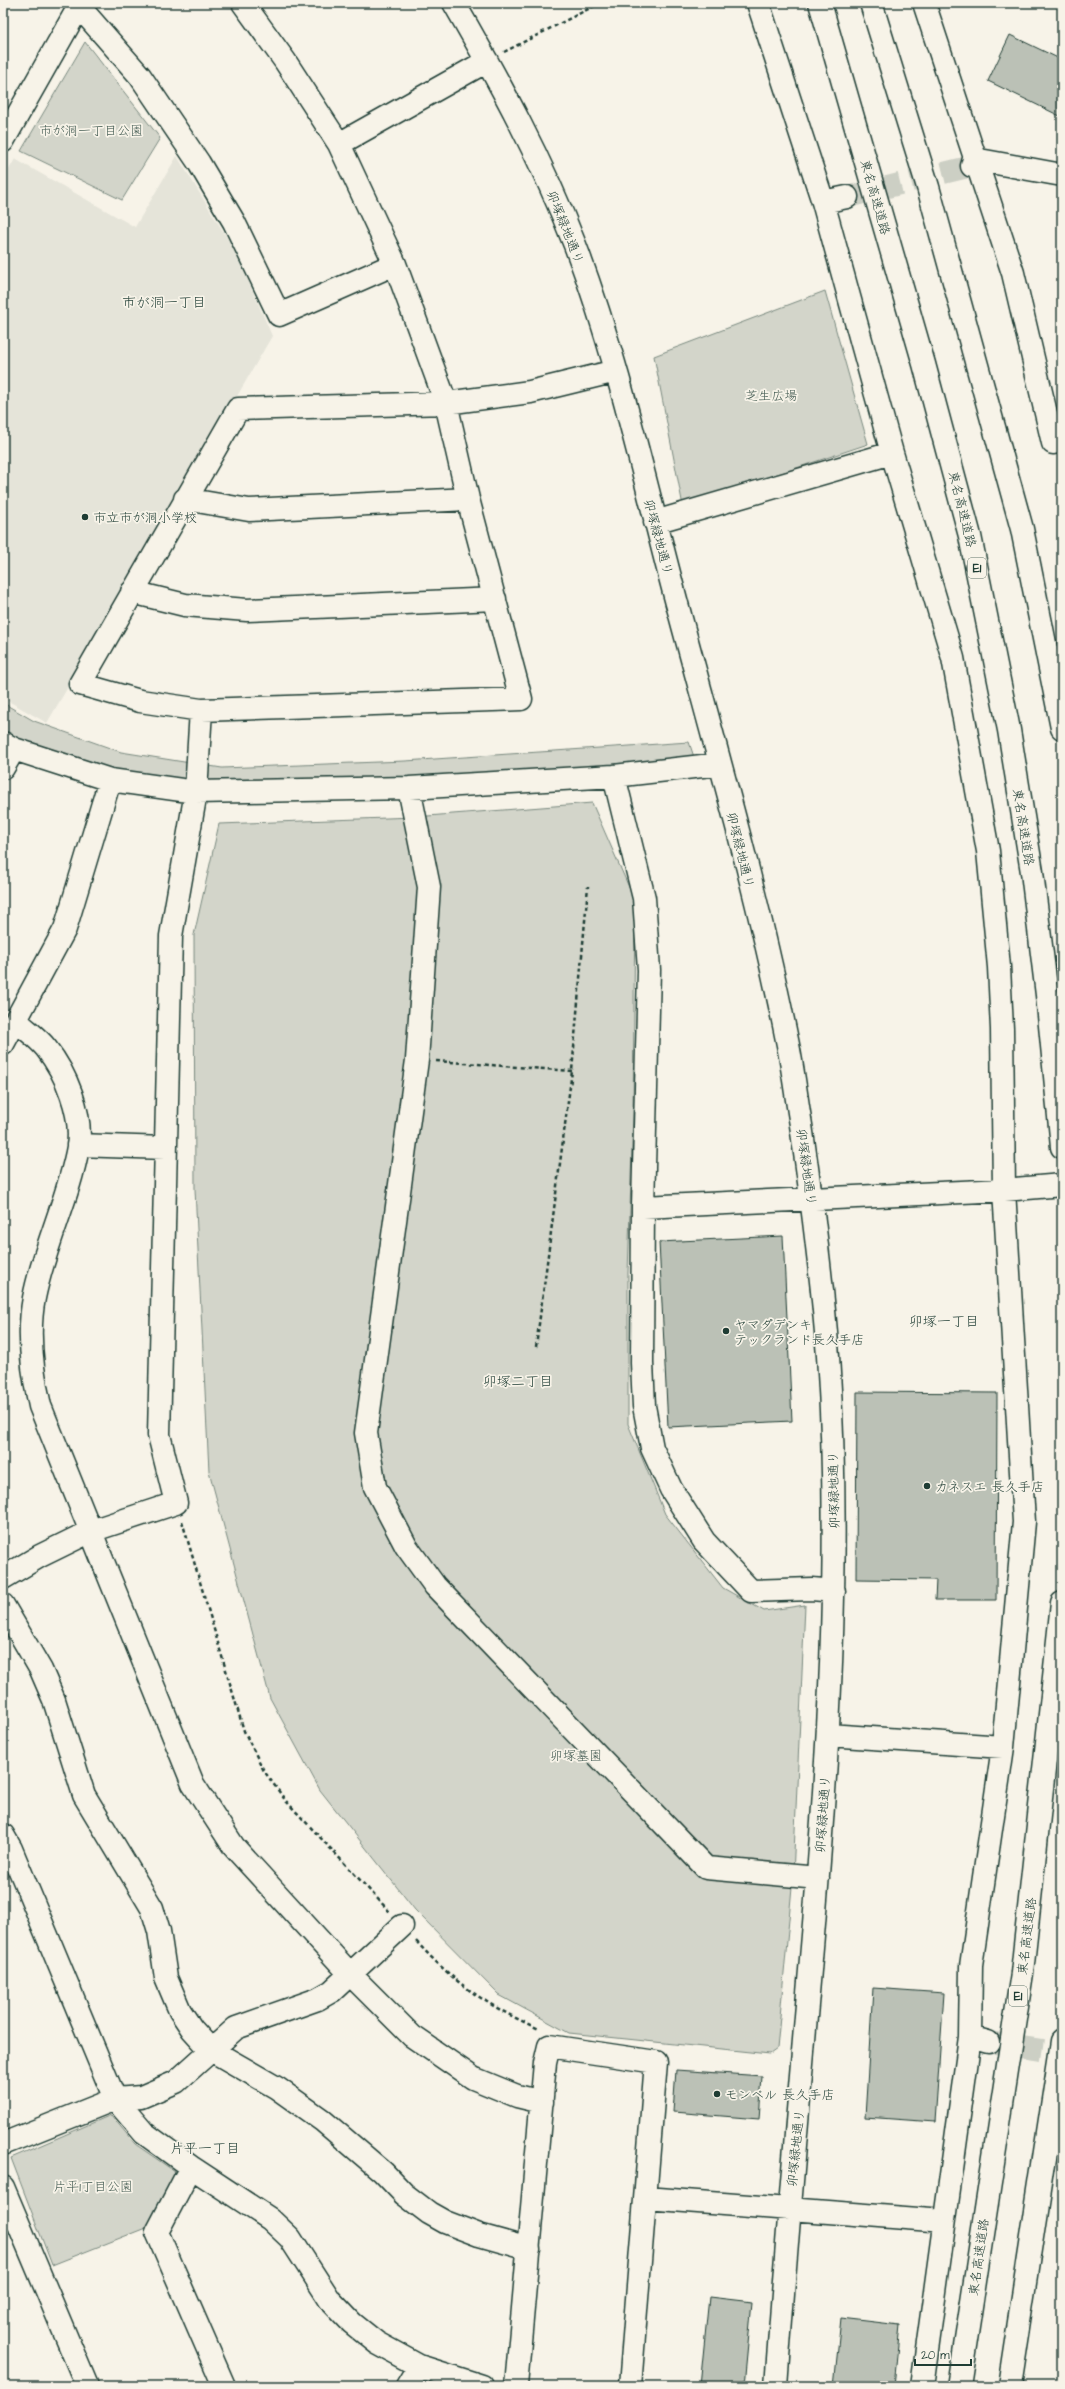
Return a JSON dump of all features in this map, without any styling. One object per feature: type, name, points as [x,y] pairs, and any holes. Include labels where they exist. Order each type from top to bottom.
[{"type":"main road","points":[[243,3],[285,61],[339,144],[395,264],[446,403],[468,499],[521,699],[201,710],[140,701],[80,684],[238,409],[446,403],[530,392],[616,371]]},
{"type":"main road","name":"卯塚緑地通り","points":[[454,3],[531,143],[576,247],[616,371],[720,764],[788,1043],[812,1200],[828,1355],[834,1470],[834,1591],[828,1736],[818,1878],[796,2145],[789,2209],[776,2386]]},
{"type":"main road","points":[[758,3],[823,202],[892,453],[953,658],[988,851],[999,967],[1002,1029],[1004,1190],[1024,1522],[1003,1747],[971,1966],[979,2040],[944,2221],[922,2386]]},
{"type":"main road","name":"東名高速道路","points":[[820,3],[924,364],[970,536],[1009,730],[1032,872],[1047,995],[1062,1147]]},
{"type":"main road","points":[[871,3],[928,187],[1022,529],[1062,728]]},
{"type":"main road","points":[[924,3],[973,163],[1013,273],[1053,443],[1062,441]]},
{"type":"main road","points":[[3,141],[79,4],[140,76],[199,163],[234,222],[279,315],[395,264]]},
{"type":"main road","points":[[339,144],[487,61]]},
{"type":"main road","points":[[973,163],[1062,175]]},
{"type":"main road","points":[[823,202],[847,197]]},
{"type":"main road","points":[[655,522],[892,453]]},
{"type":"main road","points":[[185,499],[249,510],[468,499]]},
{"type":"main road","points":[[132,592],[185,605],[247,610],[495,599]]},
{"type":"main road","points":[[3,1578],[40,1556],[91,1531],[176,1503],[158,1435],[171,936],[196,792],[201,710]]},
{"type":"main road","points":[[3,768],[8,746],[110,780],[196,792],[409,788],[614,776],[720,764]]},
{"type":"main road","points":[[614,776],[644,898],[649,970],[643,1207],[642,1363],[644,1406],[652,1448],[671,1489],[704,1541],[751,1590],[812,1589],[834,1591]]},
{"type":"main road","points":[[3,1044],[17,1021],[65,929],[110,780]]},
{"type":"main road","points":[[409,788],[429,887],[417,1060],[366,1433],[375,1487],[406,1546],[434,1586],[706,1868],[818,1878]]},
{"type":"main road","points":[[17,1021],[45,1047],[59,1067],[71,1096],[77,1118],[78,1145],[68,1186],[39,1275],[33,1299],[30,1337],[33,1377],[40,1406],[193,1784],[234,1847],[351,1975],[412,2036],[473,2078],[517,2096],[542,2102]]},
{"type":"main road","points":[[78,1145],[165,1148]]},
{"type":"main road","points":[[643,1207],[1004,1190],[1062,1185]]},
{"type":"main road","name":"東名高速道路","points":[[959,2386],[1022,1973],[1062,1603]]},
{"type":"main road","points":[[3,1605],[41,1670],[54,1700],[84,1795],[152,1908],[159,1931],[166,1978],[172,1995],[192,2028],[211,2050],[278,2088],[322,2120],[382,2172],[404,2194],[429,2213],[445,2222],[479,2235],[529,2249]]},
{"type":"main road","points":[[828,1736],[1003,1747]]},
{"type":"main road","points":[[3,1835],[115,2099],[144,2133],[191,2167],[270,2219],[290,2238],[330,2300],[352,2323],[377,2343],[419,2366],[482,2386]]},
{"type":"main road","points":[[3,2144],[115,2099],[140,2097],[176,2082],[236,2028],[318,1999],[332,1991],[351,1975],[402,1926]]},
{"type":"main road","points":[[1009,2386],[1062,2041]]},
{"type":"main road","points":[[516,2386],[545,2063],[549,2046],[656,2062],[630,2386]]},
{"type":"main road","points":[[191,2167],[157,2232],[224,2386]]},
{"type":"main road","points":[[3,2187],[86,2386]]},
{"type":"main road","points":[[646,2198],[944,2221]]},
{"type":"main road","points":[[407,2386],[419,2366]]},
{"type":"path","points":[[487,61],[600,3]]},
{"type":"path","points":[[536,1347],[572,1071],[588,886]]},
{"type":"path","points":[[417,1060],[572,1071]]},
{"type":"path","points":[[176,1503],[244,1730],[264,1771],[286,1801],[440,1968],[474,1996],[500,2012],[552,2034],[549,2046]]},
{"type":"shaded area","name":"市立市が洞小学校","points":[[177,156],[237,254],[272,336],[47,723],[3,698],[3,180],[15,159],[135,227]]},
{"type":"green space","name":"市が洞一丁目公園","points":[[85,42],[160,138],[122,200],[21,151]]},
{"type":"green space","name":"芝生広場","points":[[825,291],[868,444],[683,506],[654,356]]},
{"type":"green space","points":[[3,703],[34,721],[121,752],[222,768],[405,761],[689,742],[695,760],[405,779],[217,787],[114,774],[21,740],[3,730]]},
{"type":"green space","name":"卯塚墓園","points":[[592,803],[635,901],[633,1112],[628,1274],[628,1424],[665,1514],[723,1588],[764,1611],[805,1605],[793,1876],[777,2049],[770,2054],[569,2033],[499,1995],[415,1910],[320,1790],[270,1698],[209,1471],[195,1189],[194,935],[219,824],[415,817]]},
{"type":"green space","name":"片平1丁目公園","points":[[111,2115],[135,2144],[177,2173],[148,2227],[52,2265],[11,2158]]},
{"type":"building","points":[[1010,35],[1062,60],[1062,117],[988,81]]},
{"type":"building","name":"ヤマダデンキ テックランド長久手店","points":[[783,1236],[792,1421],[668,1427],[659,1242]]},
{"type":"building","name":"カネスエ 長久手店","points":[[857,1392],[997,1393],[996,1600],[935,1600],[936,1580],[856,1579]]},
{"type":"building","points":[[873,1988],[944,1993],[935,2122],[865,2117]]},
{"type":"building","name":"モンベル 長久手店","points":[[676,2070],[762,2076],[759,2119],[673,2112]]},
{"type":"building","points":[[709,2297],[752,2302],[744,2386],[700,2386]]},
{"type":"building","points":[[841,2318],[900,2325],[894,2386],[834,2386]]},
{"type":"tunnel","points":[[847,197],[972,166]]},
{"type":"tunnel","points":[[988,2042],[1062,2053]]},
{"type":"place","name":"市立市が洞小学校","points":[[85,517]]},
{"type":"place","name":"ヤマダデンキ テックランド長久手店","points":[[726,1331]]},
{"type":"place","name":"カネスエ 長久手店","points":[[927,1486]]},
{"type":"place","name":"モンベル 長久手店","points":[[717,2094]]},
{"type":"district","name":"市が洞一丁目","points":[[164,302]]},
{"type":"district","name":"卯塚一丁目","points":[[944,1321]]},
{"type":"district","name":"卯塚二丁目","points":[[518,1381]]},
{"type":"district","name":"片平一丁目","points":[[205,2148]]}]
